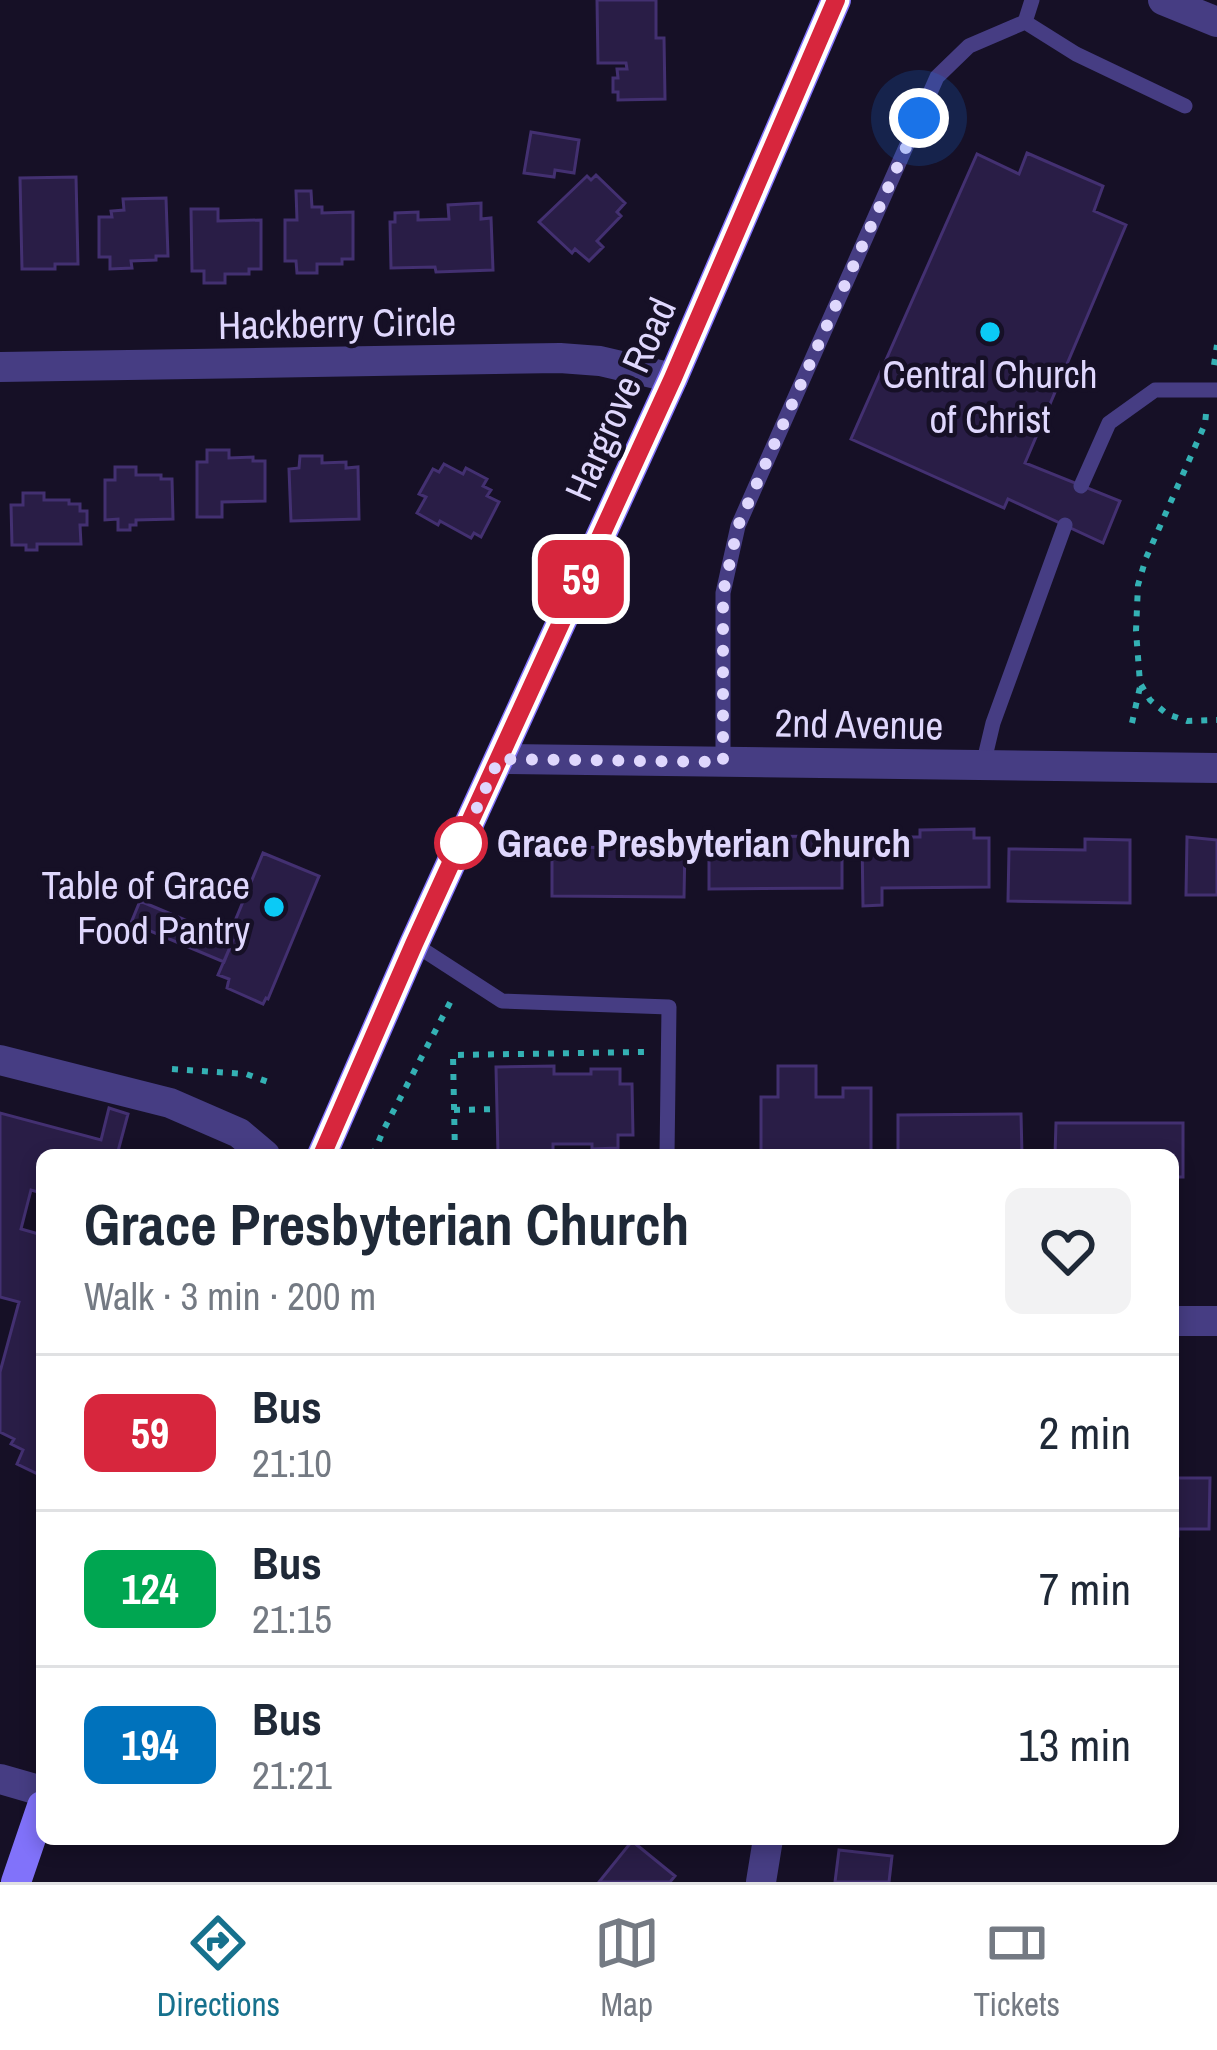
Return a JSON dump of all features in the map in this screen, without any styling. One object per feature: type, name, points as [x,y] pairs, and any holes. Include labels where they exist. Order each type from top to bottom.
[{"type":"main road","name":"Hargrove Road","points":[[325,1149],[673,378],[836,0]]},
{"type":"main road","points":[[16,1882],[36,1824]]},
{"type":"street","points":[[1165,0],[1207,12]]},
{"type":"street","name":"Hackberry Circle","points":[[0,367],[560,358],[673,378]]},
{"type":"street","name":"2nd Avenue","points":[[499,759],[1217,768]]},
{"type":"street","points":[[0,1060],[170,1103],[239,1133],[258,1149]]},
{"type":"street","points":[[1179,1322],[1217,1322]]},
{"type":"street","points":[[0,1779],[36,1789]]},
{"type":"street","points":[[761,1882],[768,1845]]},
{"type":"lane","points":[[723,762],[723,593],[738,526],[937,77],[969,46],[1025,22],[1032,0]]},
{"type":"lane","points":[[1025,22],[1076,54],[1185,106]]},
{"type":"lane","points":[[1082,485],[1109,423],[1156,390],[1214,390]]},
{"type":"lane","points":[[983,765],[993,723],[1064,525]]},
{"type":"lane","points":[[414,944],[502,1001],[669,1007],[668,1149]]},
{"type":"path","points":[[1132,723],[1140,683],[1138,585],[1205,424],[1214,390],[1217,345]]},
{"type":"path","points":[[1140,683],[1150,700],[1167,713],[1187,721],[1217,720]]},
{"type":"path","points":[[376,1149],[464,976]]},
{"type":"path","points":[[455,1149],[453,1055],[644,1052]]},
{"type":"path","points":[[454,1110],[497,1108]]},
{"type":"building","points":[[597,0],[656,0],[656,38],[664,38],[665,99],[618,100],[613,78],[618,78],[617,69],[627,69],[626,63],[598,63]]},
{"type":"building","points":[[531,132],[579,140],[574,173],[555,170],[554,177],[524,173]]},
{"type":"building","name":"Central Church of Christ","points":[[1027,153],[1103,186],[1094,211],[1126,225],[1025,463],[1120,501],[1103,543],[1008,499],[1004,508],[851,439],[977,154],[1019,174]]},
{"type":"building","points":[[596,175],[625,203],[617,212],[621,216],[597,241],[603,247],[589,261],[575,249],[572,253],[539,222],[587,176],[591,180]]},
{"type":"building","points":[[76,177],[78,264],[22,269],[20,178]]},
{"type":"building","points":[[296,191],[311,191],[312,207],[322,207],[322,213],[353,212],[353,259],[317,264],[317,273],[297,273],[296,261],[285,261],[285,220],[297,220]]},
{"type":"building","points":[[166,198],[168,256],[131,261],[132,268],[110,269],[110,257],[99,257],[99,217],[124,210],[123,199]]},
{"type":"building","points":[[481,203],[481,219],[491,218],[493,270],[391,268],[390,222],[395,222],[395,213],[418,212],[418,220],[449,219],[448,205]]},
{"type":"building","points":[[191,209],[218,209],[218,221],[261,220],[261,269],[225,274],[225,283],[204,283],[204,271],[192,271]]},
{"type":"building","points":[[207,450],[229,450],[229,458],[265,461],[265,501],[222,502],[222,517],[197,517],[197,462],[207,462]]},
{"type":"building","points":[[300,456],[322,456],[322,463],[346,462],[346,468],[358,467],[359,519],[291,521],[289,469],[299,468]]},
{"type":"building","points":[[444,464],[487,479],[483,486],[491,490],[487,496],[499,502],[481,537],[474,533],[471,538],[417,513],[426,497],[419,494],[433,469],[439,472]]},
{"type":"building","points":[[115,467],[136,467],[136,475],[172,479],[173,519],[136,520],[130,530],[118,530],[118,519],[105,520],[105,480],[115,480]]},
{"type":"building","points":[[23,493],[44,493],[44,500],[80,504],[80,511],[87,511],[87,525],[80,525],[81,544],[37,544],[37,550],[12,545],[11,505],[23,505]]},
{"type":"building","points":[[974,829],[974,838],[989,838],[989,887],[882,888],[882,905],[863,906],[862,837],[920,837],[920,830]]},
{"type":"building","points":[[842,836],[842,888],[709,889],[709,837]]},
{"type":"building","points":[[1187,837],[1217,840],[1217,895],[1186,895]]},
{"type":"building","points":[[1085,839],[1130,840],[1130,903],[1008,901],[1009,849],[1085,850]]},
{"type":"building","points":[[641,844],[685,845],[684,897],[552,896],[552,846],[641,849]]},
{"type":"building","name":"Table of Grace Food Pantry","points":[[263,853],[319,876],[263,1004],[227,988],[229,979],[218,975]]},
{"type":"building","points":[[140,901],[233,940],[224,962],[131,923]]},
{"type":"building","points":[[554,1066],[554,1074],[620,1069],[620,1084],[632,1084],[633,1135],[618,1135],[618,1148],[553,1144],[553,1149],[498,1149],[496,1067]]},
{"type":"building","points":[[778,1066],[816,1066],[816,1097],[843,1097],[843,1088],[871,1088],[871,1149],[761,1149],[761,1097],[778,1097]]},
{"type":"building","points":[[109,1108],[128,1114],[119,1149],[36,1149],[36,1191],[31,1190],[21,1229],[36,1233],[36,1473],[17,1464],[23,1450],[0,1432],[0,1372],[19,1302],[0,1297],[0,1113],[101,1140]]},
{"type":"building","points":[[1021,1114],[1022,1149],[898,1149],[898,1115]]},
{"type":"building","points":[[1056,1123],[1183,1123],[1183,1177],[1179,1177],[1179,1149],[1055,1149]]},
{"type":"building","points":[[1179,1478],[1210,1478],[1209,1529],[1179,1529]]},
{"type":"building","points":[[629,1845],[637,1845],[675,1876],[670,1882],[599,1882]]},
{"type":"building","points":[[839,1850],[892,1856],[889,1882],[835,1882]]},
{"type":"bus line","name":"59","points":[[324,1149],[673,378],[836,0]]},
{"type":"place","name":"Central Church of Christ","points":[[990,332]]},
{"type":"place","name":"Grace Presbyterian Church","points":[[461,843]]},
{"type":"place","name":"Table of Grace Food Pantry","points":[[274,907]]},
{"type":"route","points":[[461,843],[499,759],[723,762],[723,593],[738,526],[919,118]]}]
